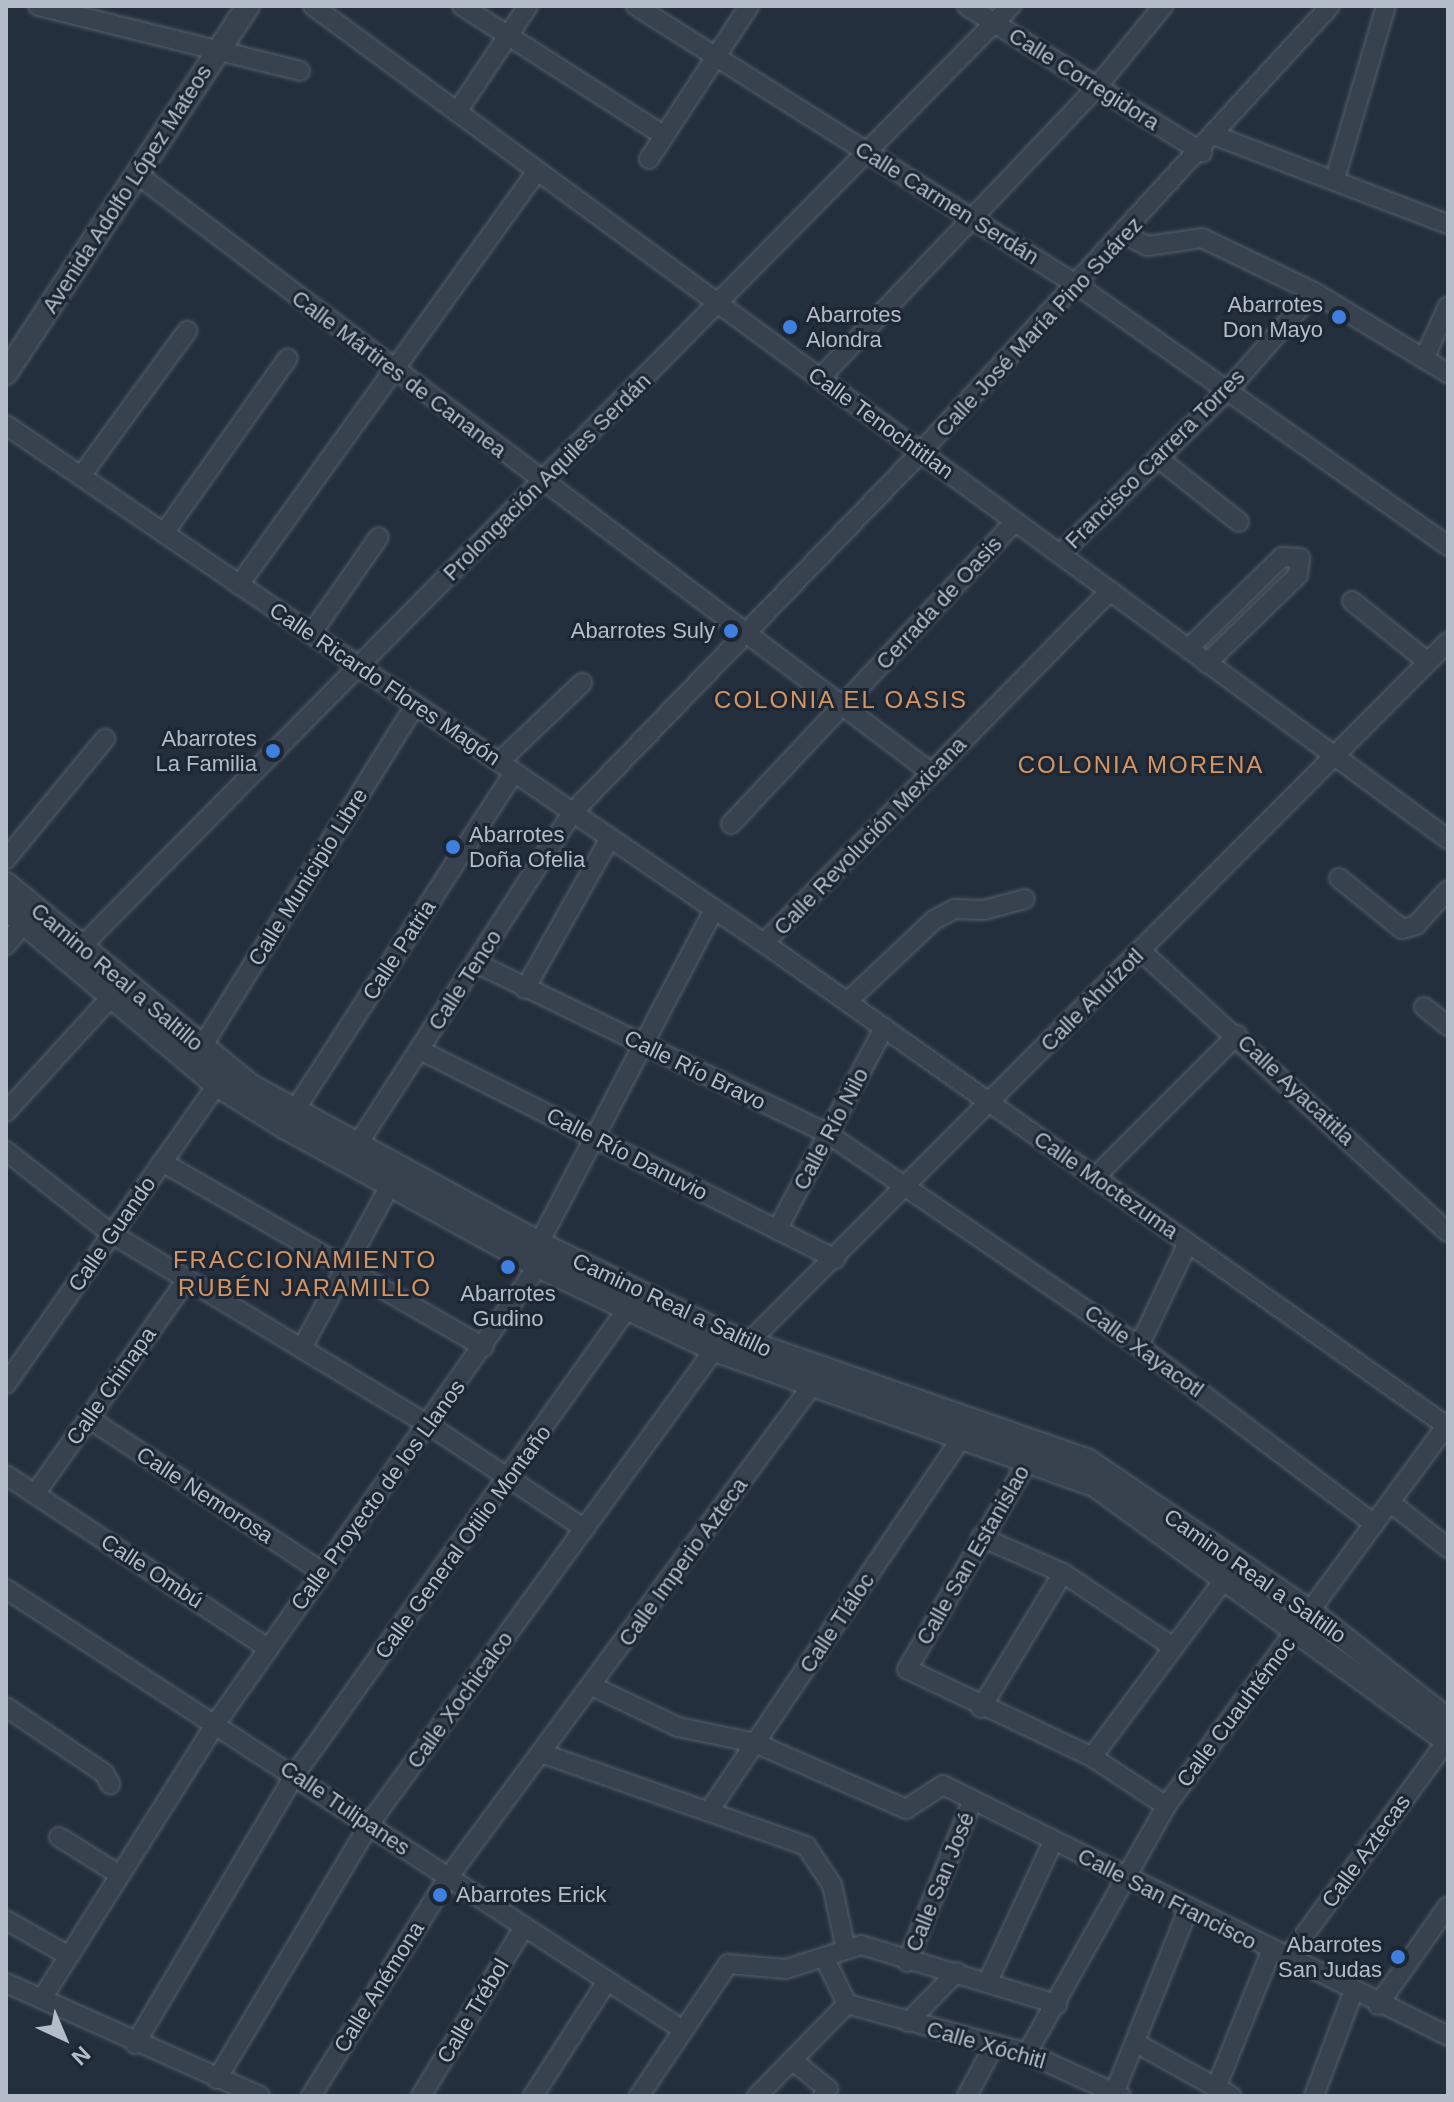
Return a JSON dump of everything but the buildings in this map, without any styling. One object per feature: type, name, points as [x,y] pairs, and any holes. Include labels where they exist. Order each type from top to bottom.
[{"type":"street","points":[[38,6],[220,48],[300,71]]},
{"type":"street","name":"Avenida Adolfo López Mateos","points":[[9,361],[138,175],[248,6]]},
{"type":"street","name":"Calle Tenochtitlan","points":[[313,6],[1448,839]]},
{"type":"street","points":[[462,6],[663,135]]},
{"type":"street","points":[[457,112],[528,6]]},
{"type":"street","name":"Calle Carmen Serdán","points":[[638,6],[1077,285],[1448,546]]},
{"type":"street","points":[[649,159],[749,6]]},
{"type":"street","name":"Calle Corregidora","points":[[967,6],[1202,152]]},
{"type":"street","name":"Prolongación Aquiles Serdán","points":[[82,946],[870,153],[1011,6]]},
{"type":"street","points":[[820,378],[1096,88],[1163,6]]},
{"type":"street","name":"Calle José María Pino Suárez","points":[[573,812],[742,633],[921,452],[1125,235],[1330,6]]},
{"type":"street","points":[[1335,179],[1386,6]]},
{"type":"street","points":[[1216,136],[1448,224]]},
{"type":"street","points":[[239,585],[391,368],[537,171]]},
{"type":"street","name":"Calle Mártires de Cananea","points":[[138,175],[742,633],[932,773]]},
{"type":"street","points":[[1125,235],[1148,246],[1202,238],[1314,292],[1448,373]]},
{"type":"street","name":"Francisco Carrera Torres","points":[[1060,554],[1228,390],[1314,292]]},
{"type":"street","points":[[1424,359],[1448,306]]},
{"type":"street","points":[[81,476],[187,331]]},
{"type":"street","points":[[164,533],[288,358]]},
{"type":"street","name":"Calle Ricardo Flores Magón","points":[[6,425],[764,943]]},
{"type":"street","points":[[1158,458],[1239,522]]},
{"type":"street","name":"Cerrada de Oasis","points":[[731,824],[1015,522]]},
{"type":"street","points":[[311,634],[379,537]]},
{"type":"street","points":[[1188,649],[1282,557],[1297,555],[1301,572],[1207,663]]},
{"type":"street","name":"Calle Revolución Mexicana","points":[[764,943],[1110,591]]},
{"type":"street","points":[[1352,601],[1428,662]]},
{"type":"street","name":"Calle Ahuízotl","points":[[730,1346],[835,1259],[1448,642]]},
{"type":"street","name":"Calle Patria","points":[[290,1119],[506,767],[582,683]]},
{"type":"street","name":"Calle Municipio Libre","points":[[201,1048],[415,705]]},
{"type":"street","points":[[6,859],[105,739]]},
{"type":"street","name":"Calle Tenco","points":[[356,1147],[573,812]]},
{"type":"street","points":[[525,989],[610,838]]},
{"type":"street","points":[[1339,878],[1402,929],[1416,925],[1448,890]]},
{"type":"street","name":"Camino Real a Saltillo","points":[[6,884],[30,915],[112,996],[217,1085],[356,1147],[730,1346]]},
{"type":"street","points":[[847,1002],[934,920],[955,909],[984,910],[1025,899]]},
{"type":"street","name":"Camino Real a Saltillo","points":[[6,908],[30,915],[82,946],[290,1119],[389,1187],[538,1266],[627,1309],[818,1377],[1111,1474],[1305,1620],[1448,1734]]},
{"type":"street","points":[[538,1266],[539,1243],[714,909]]},
{"type":"street","points":[[6,945],[30,915]]},
{"type":"street","name":"Calle Moctezuma","points":[[764,943],[1447,1426]]},
{"type":"street","name":"Calle Ayacatitla","points":[[1141,951],[1237,1035],[1448,1232]]},
{"type":"street","name":"Calle Río Bravo","points":[[476,963],[828,1134],[909,1185]]},
{"type":"street","points":[[6,1112],[112,996]]},
{"type":"street","points":[[1424,1007],[1448,1026]]},
{"type":"street","name":"Calle Río Nilo","points":[[777,1230],[884,1028]]},
{"type":"street","points":[[1095,1177],[1237,1035]]},
{"type":"street","name":"Calle Río Danuvio","points":[[420,1050],[835,1259]]},
{"type":"street","name":"Calle Guando","points":[[6,1384],[217,1085]]},
{"type":"street","points":[[6,1151],[112,1234],[511,1476],[585,1529]]},
{"type":"street","points":[[162,1162],[484,1347]]},
{"type":"street","name":"Calle Xayacotl","points":[[909,1185],[1139,1346],[1374,1524]]},
{"type":"street","points":[[302,1348],[389,1187]]},
{"type":"street","points":[[1139,1346],[1188,1243]]},
{"type":"street","name":"Calle Proyecto de los Llanos","points":[[43,1997],[216,1723],[484,1347],[538,1266]]},
{"type":"street","name":"Calle Chinapa","points":[[35,1494],[187,1279]]},
{"type":"street","name":"Calle General Otilio Montaño","points":[[135,2044],[296,1773],[511,1476],[627,1309]]},
{"type":"street","name":"Calle Xochicalco","points":[[217,2079],[370,1823],[585,1529],[730,1346]]},
{"type":"street","name":"Camino Real a Saltillo","points":[[818,1377],[962,1437],[1034,1450],[1096,1486],[1226,1577],[1305,1620]]},
{"type":"street","name":"Calle Imperio Azteca","points":[[541,1753],[818,1377]]},
{"type":"street","name":"Calle Nemorosa","points":[[88,1418],[322,1572]]},
{"type":"street","name":"Calle Cuauhtémoc","points":[[1027,2053],[1057,2004],[1123,1875],[1166,1806],[1447,1426]]},
{"type":"street","name":"Calle Tláloc","points":[[711,1808],[962,1437]]},
{"type":"street","name":"Calle San Estanislao","points":[[981,1708],[907,1669],[1034,1450]]},
{"type":"street","name":"Calle Ombú","points":[[6,1475],[269,1649]]},
{"type":"street","points":[[1391,1503],[1448,1548]]},
{"type":"street","points":[[981,1537],[1063,1573],[1173,1647]]},
{"type":"street","points":[[1063,1573],[981,1708],[1092,1757],[1166,1806]]},
{"type":"street","points":[[1092,1757],[1226,1577]]},
{"type":"street","name":"Calle Tulipanes","points":[[6,1589],[296,1773],[447,1879],[683,2030]]},
{"type":"street","points":[[592,1686],[678,1727],[755,1743]]},
{"type":"street","points":[[6,1707],[104,1773],[110,1784]]},
{"type":"street","name":"Calle Aztecas","points":[[1224,2092],[1278,1956],[1448,1734]]},
{"type":"street","name":"Calle San Francisco","points":[[755,1743],[906,1809],[943,1785],[1278,1956],[1448,2036]]},
{"type":"street","points":[[541,1753],[711,1808],[814,1854],[832,1885],[845,1945]]},
{"type":"street","name":"Calle Anémona","points":[[311,2096],[447,1879],[541,1753]]},
{"type":"street","name":"Calle San José","points":[[907,1962],[972,1802]]},
{"type":"street","points":[[59,1837],[118,1874]]},
{"type":"street","points":[[989,1979],[1053,1842]]},
{"type":"street","points":[[1378,2005],[1441,1930],[1448,1906]]},
{"type":"street","points":[[1116,2095],[1188,1909]]},
{"type":"street","points":[[6,1920],[67,1955]]},
{"type":"street","name":"Calle Trébol","points":[[421,2096],[524,1927]]},
{"type":"street","points":[[845,1945],[989,1979],[1057,2004]]},
{"type":"street","points":[[639,2096],[728,1964],[786,1969],[825,1959],[845,1945]]},
{"type":"street","points":[[757,2096],[847,2004],[825,1959]]},
{"type":"street","points":[[908,2022],[957,1972]]},
{"type":"street","points":[[533,2096],[607,1981]]},
{"type":"street","points":[[6,1983],[43,1997],[135,2044],[260,2096]]},
{"type":"street","points":[[1314,2096],[1353,1993]]},
{"type":"street","name":"Calle Xóchitl","points":[[847,2004],[993,2047],[1027,2053],[1116,2095]]},
{"type":"street","points":[[1138,2044],[1224,2092]]},
{"type":"street","points":[[967,2096],[993,2047]]},
{"type":"street","points":[[792,2060],[826,2093]]},
{"type":"place","name":"Abarrotes Don Mayo","points":[[1339,317]]},
{"type":"place","name":"Abarrotes Alondra","points":[[790,327]]},
{"type":"place","name":"Abarrotes Suly","points":[[731,631]]},
{"type":"place","name":"Abarrotes La Familia","points":[[273,751]]},
{"type":"place","name":"Abarrotes Doña Ofelia","points":[[453,847]]},
{"type":"place","name":"Abarrotes Gudino","points":[[508,1267]]},
{"type":"place","name":"Abarrotes Erick","points":[[440,1895]]},
{"type":"place","name":"Abarrotes San Judas","points":[[1398,1957]]},
{"type":"district","name":"COLONIA EL OASIS","points":[[841,700]]},
{"type":"district","name":"COLONIA MORENA","points":[[1141,765]]},
{"type":"district","name":"FRACCIONAMIENTO RUBÉN JARAMILLO","points":[[305,1274]]}]
